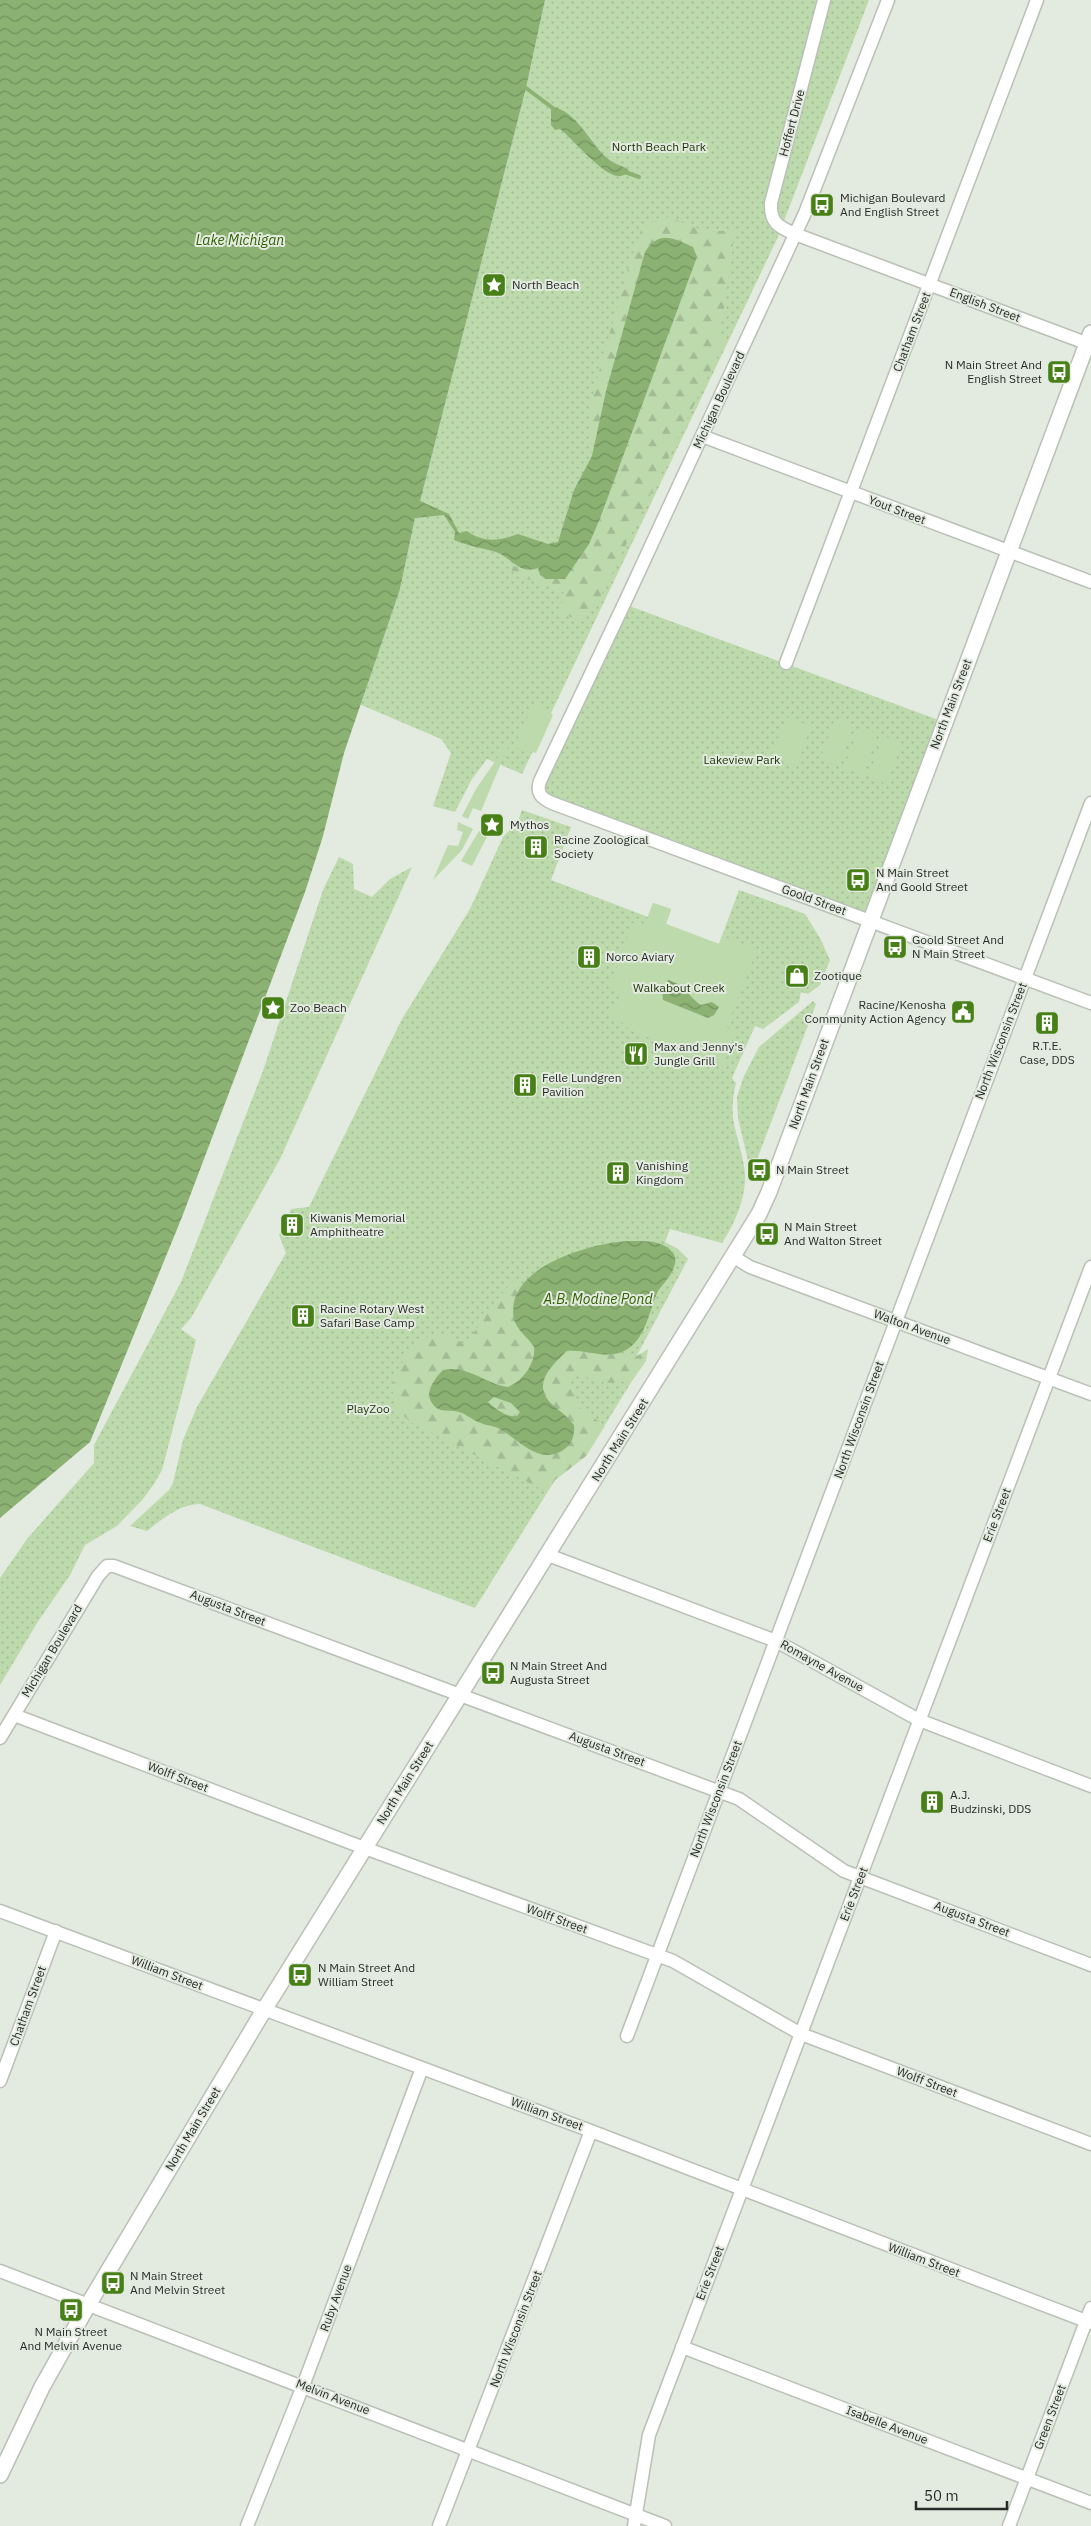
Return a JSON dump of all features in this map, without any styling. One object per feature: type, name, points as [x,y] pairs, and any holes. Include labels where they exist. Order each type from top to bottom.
[{"type":"main road","name":"North Main Street","points":[[0,2476],[42,2387],[88,2304],[264,2010],[734,1257],[769,1192],[1008,552],[1090,340]]},
{"type":"street","name":"Hoffert Drive","points":[[795,234],[776,224],[771,218],[771,202],[824,0]]},
{"type":"street","name":"Michigan Boulevard","points":[[539,794],[540,781],[795,234],[888,0]]},
{"type":"street","name":"Chatham Street","points":[[786,663],[1037,0]]},
{"type":"street","name":"English Street","points":[[795,234],[930,285],[1090,340]]},
{"type":"street","name":"Yout Street","points":[[702,436],[1091,582]]},
{"type":"street","name":"Goold Street","points":[[539,794],[552,803],[1091,1003]]},
{"type":"street","name":"North Wisconsin Street","points":[[626,2036],[720,1791],[1091,803]]},
{"type":"street","name":"Walton Avenue","points":[[734,1257],[750,1267],[1091,1394]]},
{"type":"street","name":"Erie Street","points":[[635,2520],[649,2435],[1091,1267]]},
{"type":"street","name":"Romayne Avenue","points":[[548,1555],[776,1641],[920,1720],[1091,1786]]},
{"type":"street","name":"Michigan Boulevard","points":[[0,1738],[98,1576],[108,1566]]},
{"type":"street","name":"Augusta Street","points":[[108,1566],[129,1571],[720,1791],[739,1799],[844,1870],[1091,1965]]},
{"type":"street","name":"Wolff Street","points":[[14,1715],[365,1848],[673,1961],[801,2034],[1091,2144]]},
{"type":"street","name":"William Street","points":[[0,1911],[591,2131],[1088,2322]]},
{"type":"street","name":"Chatham Street","points":[[0,2081],[56,1931]]},
{"type":"street","name":"Ruby Avenue","points":[[247,2526],[303,2386],[422,2068]]},
{"type":"street","name":"North Wisconsin Street","points":[[439,2526],[470,2450],[591,2131]]},
{"type":"street","name":"Melvin Avenue","points":[[0,2271],[470,2450],[635,2520],[665,2526]]},
{"type":"street","name":"Green Street","points":[[1009,2526],[1088,2322],[1091,2308]]},
{"type":"street","name":"Isabelle Avenue","points":[[682,2347],[1091,2503]]},
{"type":"green space","name":"North Beach Park","points":[[545,0],[869,0],[777,239],[522,774],[487,759],[472,779],[455,812],[433,806],[451,753],[441,739],[359,704],[400,589],[415,518],[526,88]]},
{"type":"green space","points":[[669,217],[706,232],[735,230],[723,316],[716,334],[726,339],[602,594],[583,622],[561,613],[563,592],[514,574],[509,562],[516,567],[538,568],[565,579],[589,544],[697,257],[645,252],[606,391],[592,456],[590,404],[629,265],[643,225]]},
{"type":"green space","name":"Lakeview Park","points":[[624,604],[944,722],[870,921],[552,803],[538,785]]},
{"type":"green space","points":[[537,702],[553,715],[536,753],[514,747],[527,718]]},
{"type":"green space","points":[[786,717],[811,726],[797,766],[771,756]]},
{"type":"green space","points":[[835,718],[854,725],[839,766],[820,759]]},
{"type":"green space","points":[[859,727],[878,734],[863,775],[844,768]]},
{"type":"green space","points":[[883,736],[902,743],[887,784],[868,777]]},
{"type":"green space","points":[[512,737],[481,811],[473,808],[468,819],[462,816],[476,789]]},
{"type":"green space","name":"PlayZoo","points":[[522,810],[571,827],[551,880],[648,917],[653,903],[671,909],[666,924],[719,944],[739,890],[805,914],[820,938],[830,960],[820,985],[808,994],[801,992],[799,1002],[763,1029],[755,1026],[732,1078],[736,1083],[733,1107],[734,1126],[742,1154],[745,1186],[740,1206],[727,1235],[722,1243],[670,1229],[665,1242],[678,1249],[688,1259],[631,1367],[638,1371],[586,1456],[555,1480],[475,1608],[200,1504],[178,1509],[147,1531],[130,1526],[169,1490],[173,1483],[183,1440],[197,1407],[286,1253],[279,1235],[291,1209],[309,1207],[402,1019],[470,909],[503,837],[518,821]]},
{"type":"green space","points":[[458,822],[473,829],[462,850],[433,880],[448,845],[458,846],[463,832],[457,830]]},
{"type":"green space","points":[[479,831],[488,835],[472,866],[461,861]]},
{"type":"green space","points":[[339,857],[353,864],[354,889],[372,897],[390,879],[412,867],[280,1159],[191,1318],[181,1329],[196,1340],[162,1470],[143,1499],[117,1526],[85,1545],[70,1575],[37,1623],[0,1685],[0,1578],[27,1539],[94,1463],[94,1445],[181,1282],[263,1071],[323,890]]},
{"type":"green space","name":"Walkabout Creek","points":[[653,903],[671,909],[666,924],[719,944],[722,936],[757,949],[727,1027],[736,1032],[723,1065],[629,1030],[623,1023],[607,1014],[617,1007],[621,993],[609,990],[632,923],[645,924]]},
{"type":"green space","points":[[813,1001],[816,1004],[753,1170],[750,1169],[738,1118],[737,1097],[744,1076],[759,1047]]},
{"type":"green space","points":[[516,1278],[519,1291],[567,1351],[637,1356],[648,1349],[646,1361],[632,1381],[605,1383],[576,1374],[570,1379],[579,1407],[605,1426],[586,1456],[555,1480],[547,1492],[409,1421],[396,1407],[393,1397],[393,1386],[402,1363],[418,1344],[428,1337],[441,1334],[466,1344],[495,1302]]},
{"type":"water","name":"Lake Michigan","points":[[0,0],[545,0],[526,88],[420,501],[449,514],[459,533],[467,531],[479,538],[492,540],[518,534],[548,544],[558,542],[574,490],[592,456],[606,391],[645,252],[656,241],[661,238],[667,238],[693,247],[697,257],[599,521],[589,544],[565,579],[546,579],[540,575],[538,568],[531,570],[520,567],[501,554],[454,540],[455,532],[444,515],[415,518],[400,589],[344,753],[323,836],[305,892],[182,1217],[90,1442],[0,1518]]},
{"type":"water","points":[[551,106],[568,114],[607,158],[628,169],[629,173],[619,176],[604,170],[560,129],[555,130],[551,125]]},
{"type":"water","points":[[668,980],[675,982],[683,988],[701,1005],[712,1002],[719,1007],[714,1015],[708,1018],[663,1000],[662,990]]},
{"type":"water","name":"A.B. Modine Pond","points":[[641,1241],[659,1243],[673,1253],[675,1263],[673,1271],[657,1293],[642,1333],[631,1346],[617,1354],[610,1355],[567,1351],[549,1370],[543,1384],[547,1399],[574,1425],[572,1440],[565,1449],[553,1454],[544,1455],[536,1453],[498,1428],[455,1411],[438,1409],[432,1403],[429,1394],[430,1390],[434,1381],[443,1370],[451,1369],[468,1372],[508,1387],[519,1380],[531,1365],[534,1353],[532,1343],[518,1327],[514,1319],[514,1301],[522,1285],[536,1272],[554,1261],[574,1252],[614,1243]],"holes":[[[494,1397],[511,1403],[520,1412],[517,1416],[506,1414],[488,1402]]]},
{"type":"waterway","points":[[526,88],[554,109]]},
{"type":"waterway","points":[[625,172],[639,177]]},
{"type":"place","name":"Michigan Boulevard And English Street","points":[[822,205]]},
{"type":"place","name":"North Beach","points":[[494,285]]},
{"type":"place","name":"N Main Street And English Street","points":[[1059,372]]},
{"type":"place","name":"Mythos","points":[[492,825]]},
{"type":"place","name":"Racine Zoological Society","points":[[536,847]]},
{"type":"place","name":"N Main Street And Goold Street","points":[[858,880]]},
{"type":"place","name":"Goold Street And N Main Street","points":[[895,947]]},
{"type":"place","name":"Norco Aviary","points":[[589,957]]},
{"type":"place","name":"Zootique","points":[[797,976]]},
{"type":"place","name":"Zoo Beach","points":[[273,1008]]},
{"type":"place","name":"Racine/Kenosha Community Action Agency","points":[[963,1012]]},
{"type":"place","name":"R.T.E. Case, DDS","points":[[1047,1023]]},
{"type":"place","name":"Max and Jenny's Jungle Grill","points":[[636,1054]]},
{"type":"place","name":"Felle Lundgren Pavilion","points":[[525,1085]]},
{"type":"place","name":"N Main Street","points":[[759,1170]]},
{"type":"place","name":"Vanishing Kingdom","points":[[618,1173]]},
{"type":"place","name":"Kiwanis Memorial Amphitheatre","points":[[292,1225]]},
{"type":"place","name":"N Main Street And Walton Street","points":[[767,1234]]},
{"type":"place","name":"Racine Rotary West Safari Base Camp","points":[[303,1316]]},
{"type":"place","name":"N Main Street And Augusta Street","points":[[493,1673]]},
{"type":"place","name":"A.J. Budzinski, DDS","points":[[932,1802]]},
{"type":"place","name":"N Main Street And William Street","points":[[300,1975]]},
{"type":"place","name":"N Main Street And Melvin Street","points":[[113,2283]]},
{"type":"place","name":"N Main Street And Melvin Avenue","points":[[71,2310]]}]
